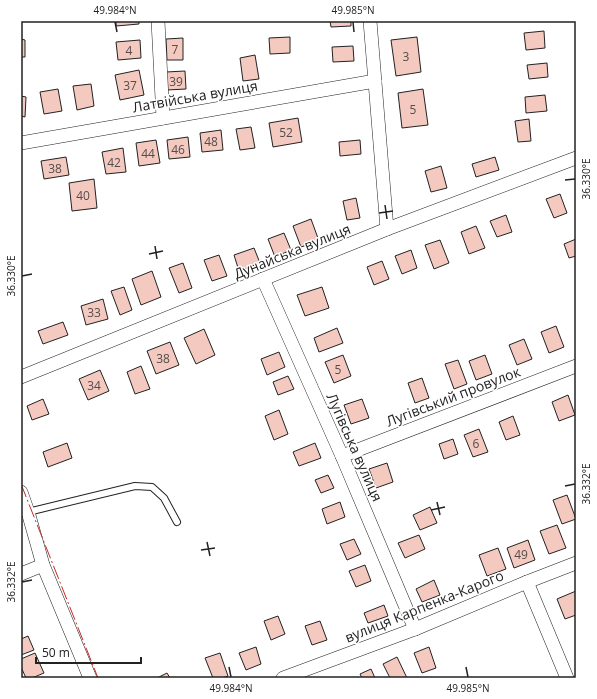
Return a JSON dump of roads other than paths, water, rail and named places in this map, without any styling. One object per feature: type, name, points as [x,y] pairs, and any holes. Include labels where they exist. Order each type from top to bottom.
[{"type":"street","points":[[158,21],[163,118]]},
{"type":"street","points":[[370,21],[387,229]]},
{"type":"street","name":"Латвійська вулиця","points":[[21,143],[375,81]]},
{"type":"street","name":"Дунайська вулиця","points":[[21,377],[387,229],[576,158]]},
{"type":"street","name":"Лугівська вулиця","points":[[263,279],[342,456],[415,629]]},
{"type":"street","name":"Лугівський провулок","points":[[342,456],[576,366]]},
{"type":"street","points":[[21,492],[43,565],[90,678]]},
{"type":"street","name":"вулиця Карпенка-Карого","points":[[283,678],[415,629],[576,563]]},
{"type":"street","points":[[21,574],[43,565]]},
{"type":"street","points":[[527,582],[567,678]]},
{"type":"lane","points":[[28,512],[135,486],[152,487],[164,498],[177,522]]}]
